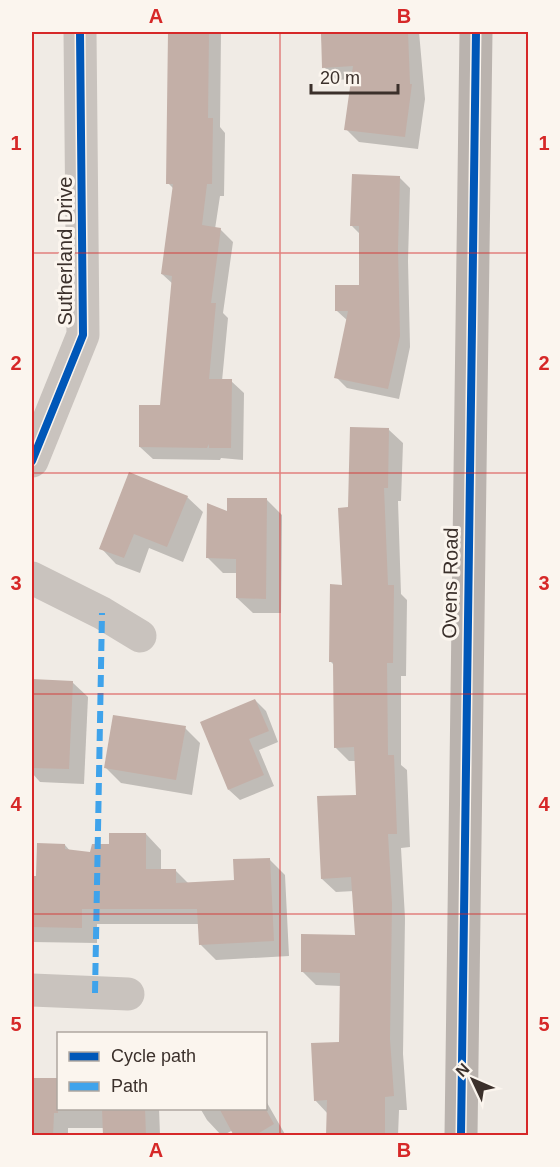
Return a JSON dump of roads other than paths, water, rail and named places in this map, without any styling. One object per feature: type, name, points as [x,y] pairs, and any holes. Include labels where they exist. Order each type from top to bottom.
[{"type":"street","name":"Sutherland Drive","points":[[32,461],[82,335],[80,32]]},
{"type":"street","name":"Ovens Road","points":[[461,1136],[476,32]]},
{"type":"street","points":[[32,578],[102,613],[140,636]]},
{"type":"street","points":[[32,990],[128,994]]}]
